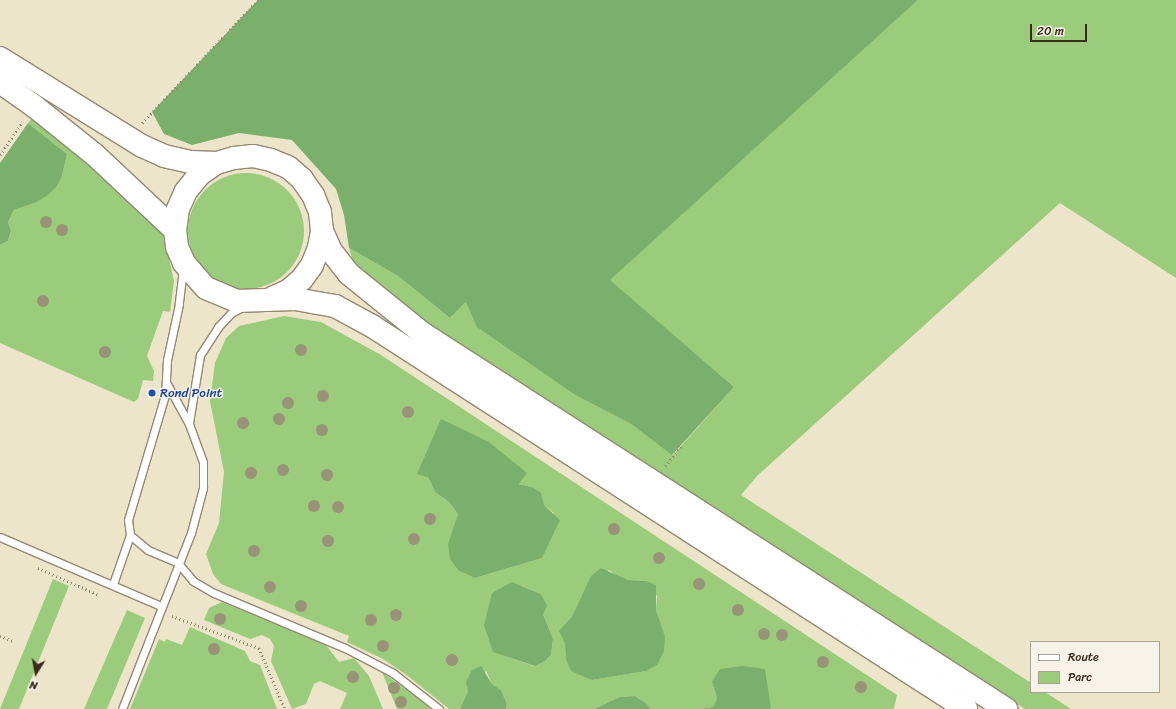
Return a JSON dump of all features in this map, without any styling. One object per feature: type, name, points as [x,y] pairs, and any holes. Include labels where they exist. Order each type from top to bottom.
[{"type":"main road","points":[[0,58],[128,138],[164,156],[190,162],[216,163],[234,158],[253,156],[271,160],[288,167],[302,179],[313,195],[320,212],[322,231],[319,248],[309,270],[288,291],[262,300]]},
{"type":"main road","points":[[0,82],[34,106],[95,155],[175,230]]},
{"type":"main road","points":[[216,163],[199,175],[186,191],[178,209],[175,230],[177,247],[184,263],[193,277],[220,296],[236,301],[295,299],[334,306],[372,326],[966,709]]},
{"type":"main road","points":[[322,231],[331,251],[349,274],[410,324],[1006,709]]},
{"type":"lane","points":[[113,584],[130,536],[128,520],[160,417],[166,382],[168,352],[179,304],[184,263]]},
{"type":"lane","points":[[189,424],[196,369],[208,339],[231,313],[262,300]]},
{"type":"lane","points":[[122,709],[161,606],[191,533],[203,488],[203,462],[189,424],[166,382]]},
{"type":"lane","points":[[130,536],[148,550],[178,563],[194,581],[214,593],[345,648],[393,673],[439,709]]},
{"type":"lane","points":[[0,537],[113,584],[161,606]]},
{"type":"path","points":[[128,138],[258,0]]},
{"type":"path","points":[[0,155],[34,106]]},
{"type":"path","points":[[654,483],[681,446]]},
{"type":"path","points":[[168,616],[176,616],[259,648],[285,709]]},
{"type":"path","points":[[0,636],[13,642]]},
{"type":"green space","points":[[258,0],[918,0],[610,280],[734,387],[672,455],[631,424],[577,396],[477,327],[466,302],[450,318],[398,276],[349,248],[344,215],[336,189],[292,140],[239,133],[192,145],[164,134],[152,112]]},
{"type":"green space","points":[[918,0],[1176,0],[1176,278],[1060,203],[757,476],[741,495],[1030,682],[1030,693],[1047,693],[1071,709],[1025,709],[404,310],[355,267],[349,248],[398,276],[450,318],[466,302],[577,396],[631,424],[673,455],[734,387],[609,280]]},
{"type":"green space","points":[[32,118],[35,121],[38,118],[159,226],[165,241],[174,281],[170,312],[163,311],[147,356],[154,371],[153,381],[143,380],[138,399],[134,402],[0,343],[0,245],[8,241],[11,232],[8,222],[14,210],[35,203],[62,176],[67,154],[28,123]]},
{"type":"green space","points":[[28,123],[67,154],[62,176],[57,186],[48,195],[35,203],[14,210],[8,222],[11,231],[8,241],[0,245],[0,163]]},
{"type":"green space","points":[[246,173],[268,177],[287,190],[300,209],[304,231],[300,253],[287,272],[268,285],[246,289],[224,285],[205,272],[192,253],[188,231],[192,209],[205,190],[224,177]]},
{"type":"green space","points":[[284,316],[321,322],[381,355],[897,695],[894,709],[771,709],[770,706],[712,682],[717,698],[713,707],[700,709],[651,709],[646,703],[635,696],[620,697],[594,709],[506,709],[507,704],[501,690],[492,684],[486,671],[468,691],[460,709],[449,709],[408,676],[383,659],[347,642],[349,636],[221,584],[213,574],[206,554],[219,523],[224,472],[210,401],[215,363],[226,338],[239,326]],"holes":[[[527,473],[519,484],[532,487],[544,505],[554,513],[542,558],[475,578],[459,571],[454,528],[458,514],[449,502],[435,492],[428,477]],[[609,570],[618,577],[628,580],[646,581],[657,596],[656,610],[659,622],[646,671],[592,680],[566,659],[565,624],[572,616],[585,589]],[[522,586],[541,594],[543,614],[553,639],[551,655],[545,661],[534,666],[494,652]]]},
{"type":"green space","points":[[441,419],[489,442],[527,473],[519,484],[532,487],[541,493],[544,505],[560,520],[542,558],[475,578],[459,571],[450,559],[448,544],[458,514],[449,502],[435,492],[428,477],[417,474]]},
{"type":"green space","points":[[601,568],[628,580],[646,581],[656,585],[656,610],[665,637],[664,651],[657,665],[646,671],[592,680],[571,671],[566,659],[565,643],[559,631],[572,616],[591,576]]},
{"type":"green space","points":[[53,579],[69,586],[19,709],[0,709]]},
{"type":"green space","points":[[512,582],[541,594],[547,606],[543,614],[553,639],[551,655],[545,661],[535,666],[493,652],[484,625],[492,593]]},
{"type":"green space","points":[[222,602],[326,645],[339,662],[354,658],[369,676],[383,709],[340,709],[347,693],[320,681],[314,684],[306,704],[292,709],[271,661],[274,646],[270,639],[262,635],[250,639],[204,620],[209,608]]},
{"type":"green space","points":[[127,610],[145,618],[107,709],[84,709]]},
{"type":"green space","points":[[190,627],[245,651],[250,661],[260,665],[277,709],[130,709],[159,639],[165,642],[166,639],[182,645]]},
{"type":"green space","points":[[481,666],[492,684],[501,690],[507,704],[506,709],[460,709],[468,691],[466,682],[472,670]]},
{"type":"green space","points":[[742,666],[765,669],[771,709],[700,709],[713,707],[717,698],[712,682],[720,669]]},
{"type":"green space","points":[[382,672],[427,705],[430,709],[397,709]]},
{"type":"green space","points":[[635,696],[646,703],[651,709],[594,709],[620,697]]},
{"type":"place","name":"Rond Point","points":[[152,393]]}]
